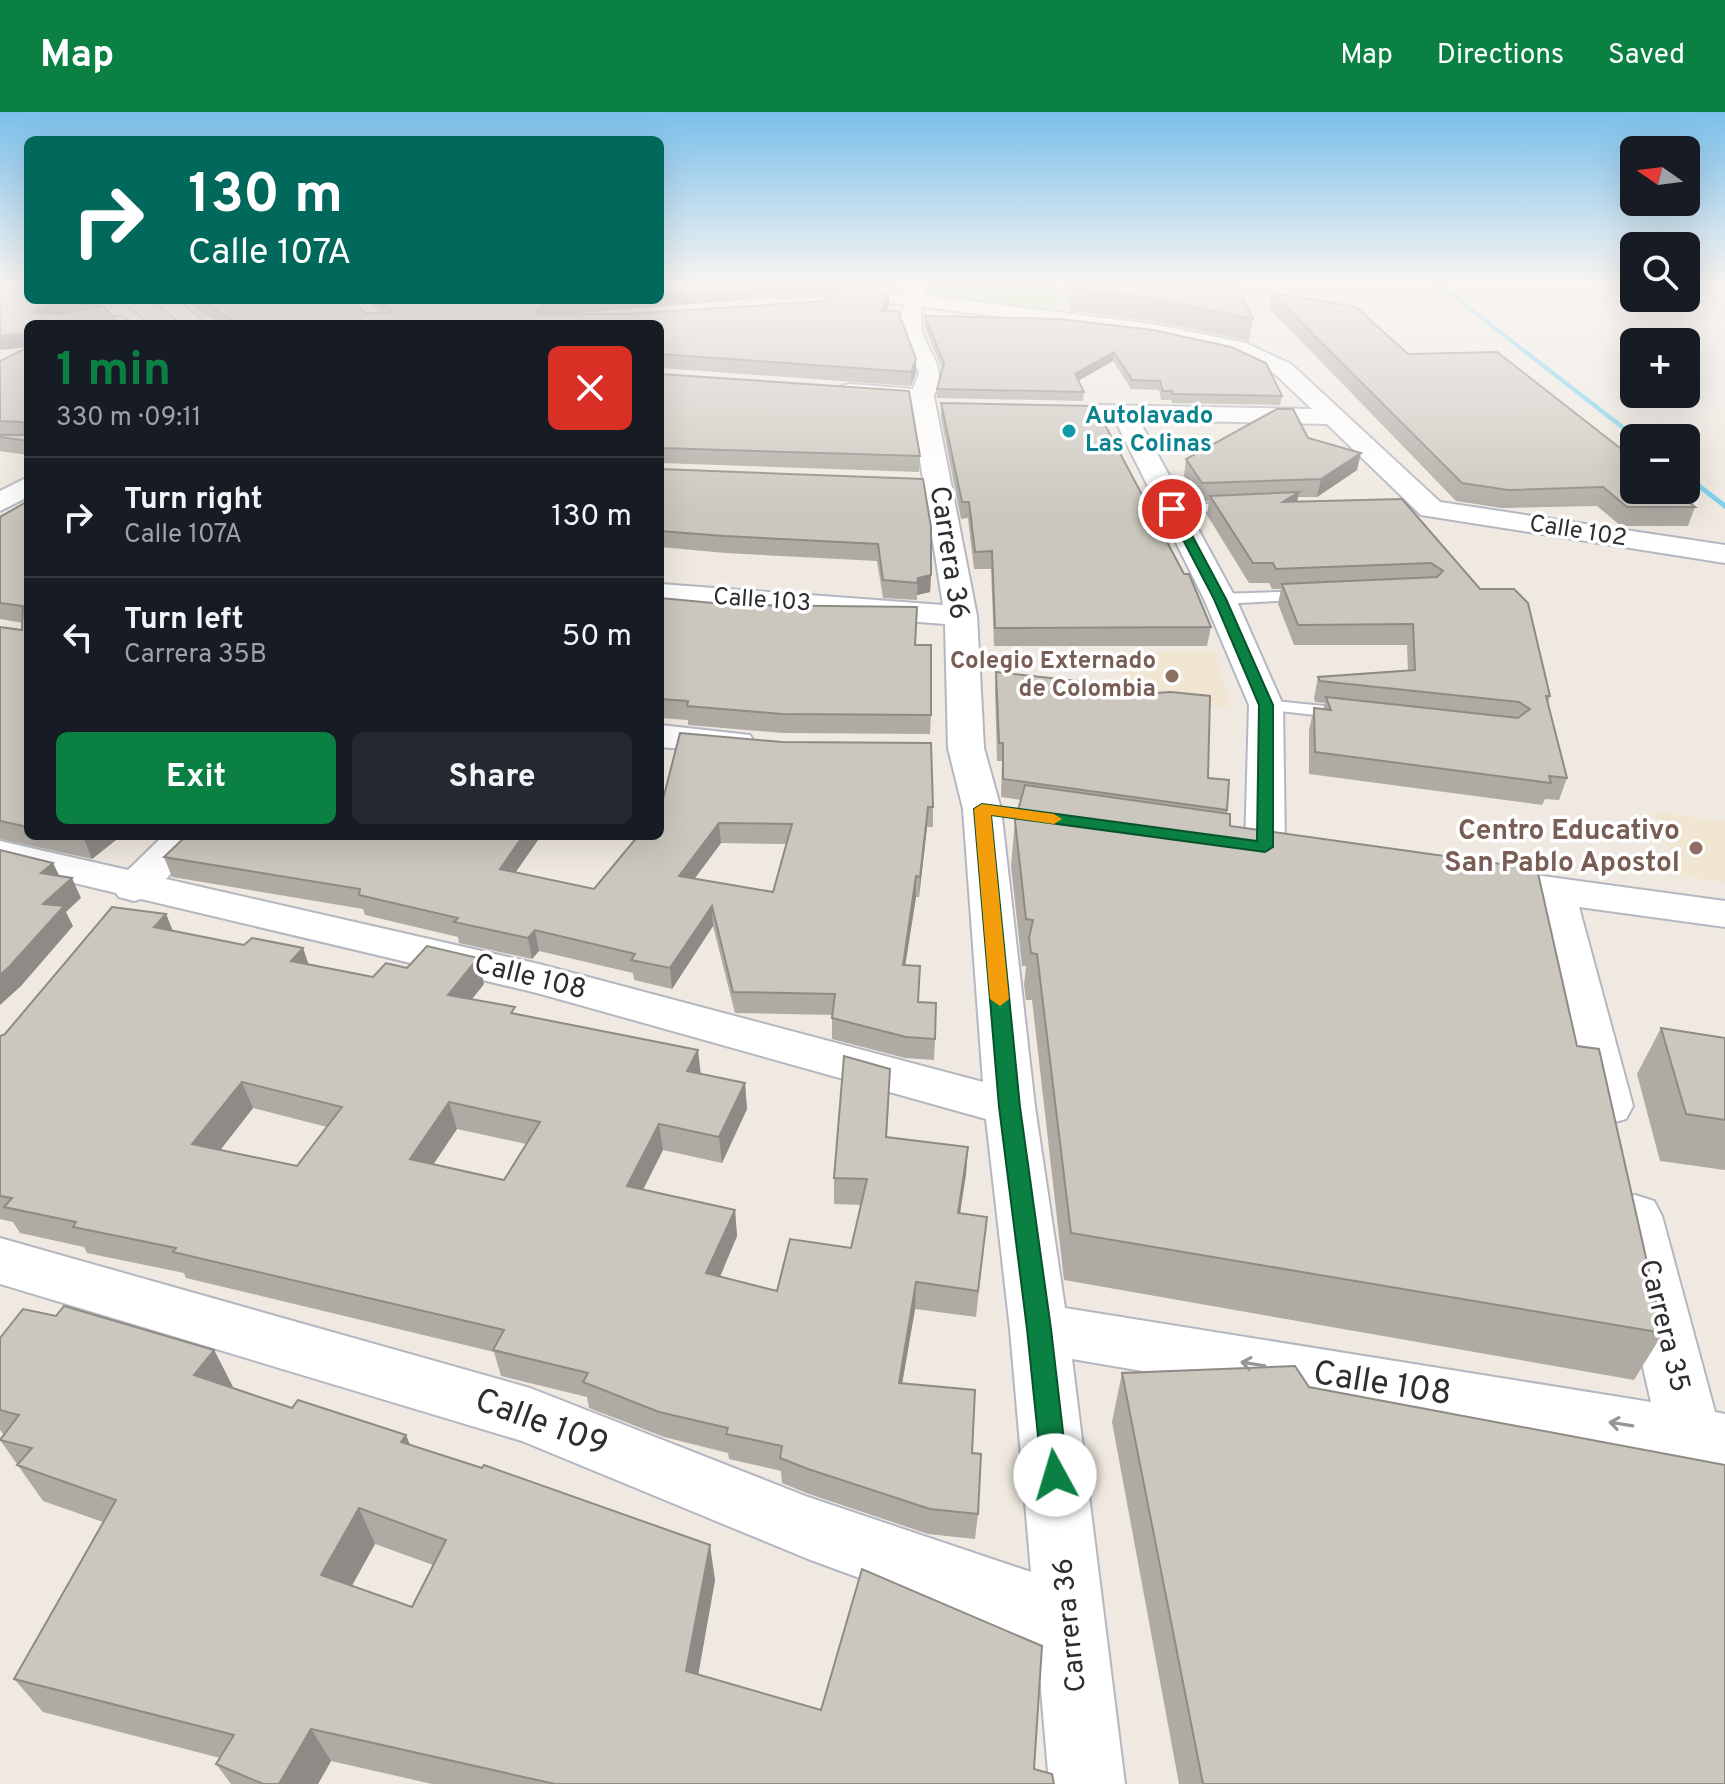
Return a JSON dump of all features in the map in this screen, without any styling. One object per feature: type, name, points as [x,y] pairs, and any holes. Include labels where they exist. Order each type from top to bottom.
[{"type":"street","name":"Carrera 36","points":[[924,361],[930,373],[933,405],[922,484],[961,616],[951,748],[998,811],[1010,1107],[1039,1329],[1087,1784]]},
{"type":"street","points":[[1271,361],[1337,417]]},
{"type":"street","points":[[830,390],[933,405]]},
{"type":"street","points":[[1122,410],[1220,599],[1266,705],[1264,848]]},
{"type":"street","points":[[1077,411],[1337,417]]},
{"type":"street","name":"Calle 102","points":[[1337,417],[1431,509],[1725,554]]},
{"type":"street","points":[[0,503],[24,488]]},
{"type":"street","points":[[0,524],[24,509]]},
{"type":"street","name":"Calle 103","points":[[664,593],[961,616]]},
{"type":"street","points":[[664,736],[767,746]]},
{"type":"street","points":[[108,919],[137,884],[182,840]]},
{"type":"street","name":"Calle 108","points":[[0,853],[539,979],[1010,1107]]},
{"type":"street","points":[[1447,875],[1725,914]]},
{"type":"street","name":"Carrera 35","points":[[1554,891],[1622,1164],[1708,1439]]},
{"type":"street","name":"Calle 109","points":[[0,1261],[530,1416],[808,1528],[1070,1620]]},
{"type":"street","name":"Calle 108","points":[[1039,1329],[1708,1439]]},
{"type":"lane","points":[[1172,509],[1252,506]]},
{"type":"lane","points":[[1220,599],[1331,595]]},
{"type":"lane","points":[[1266,705],[1361,715]]},
{"type":"shaded area","name":"Colegio Externado de Colombia","points":[[1114,651],[1215,651],[1230,707],[1130,701],[1130,691],[1114,661]]},
{"type":"shaded area","name":"Centro Educativo San Pablo Apostol","points":[[1654,812],[1725,821],[1725,882],[1679,876]]},
{"type":"building","points":[[0,361],[24,361],[24,424],[0,421]]},
{"type":"building","points":[[758,361],[915,361],[911,372]]},
{"type":"building","points":[[1098,361],[1075,374],[1084,392],[937,389],[944,363]]},
{"type":"building","points":[[1120,361],[1262,361],[1266,363],[1282,396],[1173,394],[1172,391],[1163,391],[1160,381],[1132,380]]},
{"type":"building","points":[[1340,361],[1509,361],[1620,448],[1620,501],[1603,487],[1508,490],[1462,483]]},
{"type":"building","points":[[664,374],[909,391],[920,456],[664,448]]},
{"type":"building","points":[[941,403],[1095,406],[1184,574],[1189,574],[1211,627],[995,628],[992,551],[975,552],[969,502],[962,502]]},
{"type":"building","points":[[1277,409],[1293,409],[1308,438],[1361,453],[1321,479],[1202,483],[1186,459]]},
{"type":"building","points":[[24,435],[24,440],[0,437]]},
{"type":"building","points":[[664,469],[923,479],[931,527],[931,575],[918,578],[917,583],[883,580],[878,544],[664,531]]},
{"type":"building","points":[[1299,492],[1283,502],[1402,499],[1480,589],[1514,589],[1528,603],[1550,696],[1546,696],[1567,778],[1549,776],[1551,783],[1315,752],[1314,708],[1331,710],[1326,697],[1518,718],[1530,709],[1519,702],[1320,681],[1318,677],[1415,670],[1413,624],[1298,625],[1282,584],[1437,577],[1443,571],[1431,563],[1276,569],[1273,563],[1253,563],[1210,496]]},
{"type":"building","points":[[24,503],[24,826],[0,821],[0,627],[22,630],[23,606],[0,603],[0,517]]},
{"type":"building","points":[[1623,504],[1691,504],[1695,507],[1627,507]]},
{"type":"building","points":[[664,598],[735,605],[917,607],[915,645],[931,645],[931,715],[782,714],[687,706],[688,701],[664,699]]},
{"type":"building","points":[[996,672],[1105,684],[1109,696],[1171,692],[1210,696],[1208,778],[1229,780],[1227,810],[1003,779]]},
{"type":"building","points":[[680,733],[782,742],[931,743],[933,807],[928,807],[920,877],[916,876],[903,965],[920,966],[918,1002],[936,1003],[935,1039],[906,1037],[832,1018],[835,994],[733,992],[712,906],[670,968],[631,960],[635,954],[535,930],[528,938],[454,922],[458,918],[359,895],[360,889],[164,857],[182,840],[520,840],[500,869],[594,889],[635,840],[664,840],[664,795]],"holes":[[[719,823],[792,824],[773,892],[679,876]]]},
{"type":"building","points":[[1025,785],[1230,814],[1230,826],[1537,869],[1577,1046],[1599,1049],[1663,1333],[1071,1233],[1037,954],[1031,953],[1029,938],[1033,920],[1026,919],[1015,821]]},
{"type":"building","points":[[0,850],[53,863],[41,873],[72,878],[43,904],[64,906],[0,975]]},
{"type":"building","points":[[112,907],[166,914],[154,927],[244,945],[252,938],[303,948],[291,961],[373,977],[386,963],[407,968],[427,946],[478,958],[448,995],[515,1007],[511,1013],[698,1050],[687,1071],[745,1083],[719,1137],[659,1124],[627,1186],[735,1210],[706,1273],[777,1291],[790,1239],[851,1248],[867,1179],[834,1178],[844,1056],[890,1069],[886,1137],[968,1147],[958,1213],[987,1217],[978,1291],[916,1282],[899,1383],[975,1390],[972,1453],[981,1454],[978,1514],[930,1509],[808,1469],[780,1458],[782,1446],[726,1434],[728,1428],[659,1412],[583,1382],[588,1373],[493,1350],[504,1330],[173,1252],[176,1248],[73,1227],[76,1222],[4,1207],[12,1198],[0,1196],[0,1036],[5,1034]],"holes":[[[242,1082],[342,1107],[297,1166],[192,1144]],[[449,1102],[540,1122],[504,1180],[410,1159]]]},
{"type":"building","points":[[1661,1028],[1725,1038],[1725,1120],[1686,1114]]},
{"type":"building","points":[[64,1306],[214,1350],[194,1375],[292,1408],[298,1400],[406,1435],[401,1442],[482,1468],[484,1465],[710,1545],[686,1671],[821,1710],[862,1569],[1042,1646],[1034,1769],[1052,1774],[1054,1784],[555,1784],[311,1729],[279,1784],[263,1784],[216,1764],[234,1735],[14,1679],[116,1500],[17,1465],[32,1448],[0,1440],[19,1415],[0,1410],[0,1338],[23,1309],[56,1316]],"holes":[[[359,1508],[446,1540],[412,1607],[321,1575]]]},
{"type":"building","points":[[1295,1366],[1309,1387],[1725,1465],[1725,1784],[1203,1784],[1122,1373]]},
{"type":"waterway","points":[[1538,361],[1620,425]]},
{"type":"waterway","points":[[1700,486],[1725,507]]},
{"type":"slow traffic","points":[[1000,999],[982,809],[1054,819]]},
{"type":"place","name":"Autolavado Las Colinas","points":[[1069,431]]},
{"type":"place","name":"Colegio Externado de Colombia","points":[[1172,676]]},
{"type":"place","name":"Centro Educativo San Pablo Apostol","points":[[1696,848]]},
{"type":"route","points":[[1055,1475],[1010,1107],[982,809],[1265,847],[1266,705],[1220,599],[1172,509]]}]
